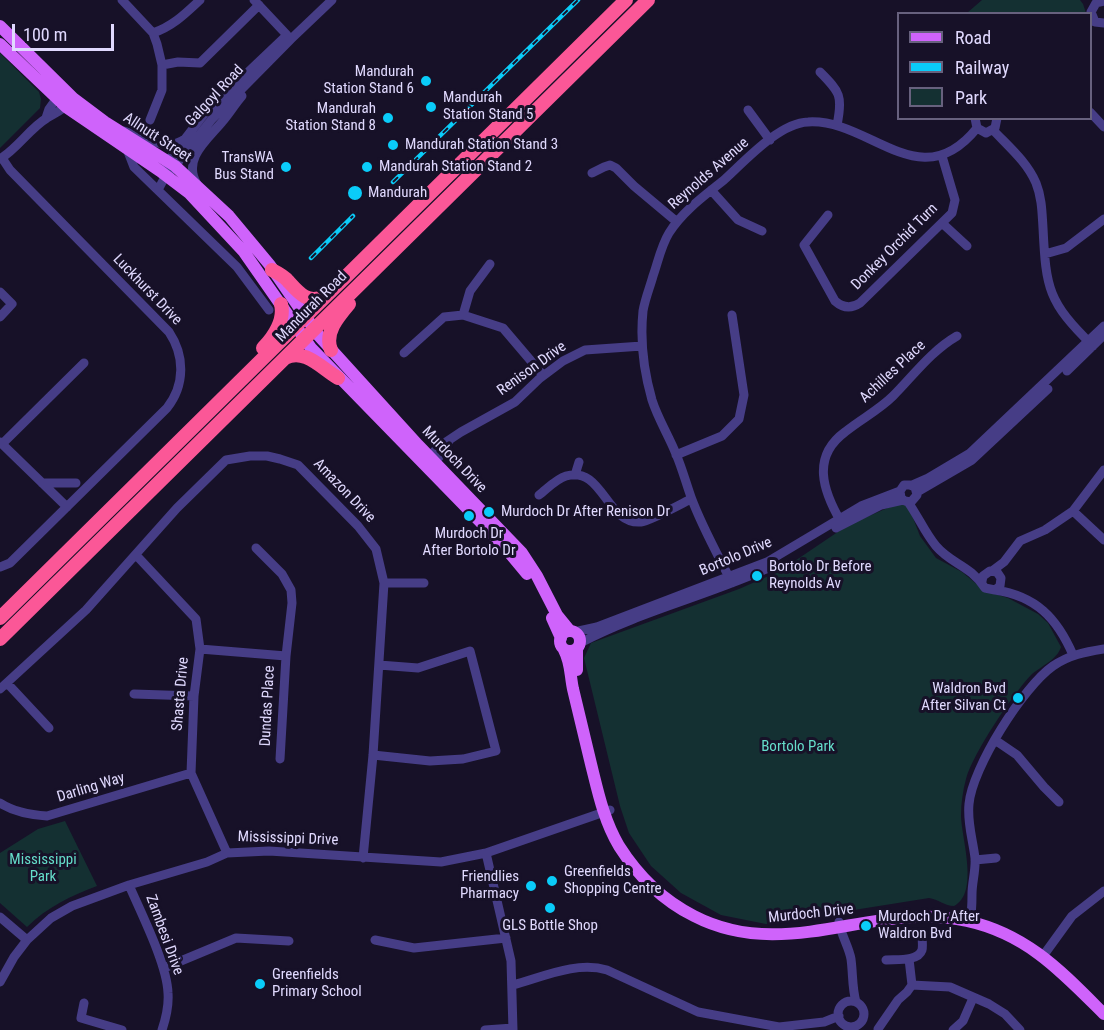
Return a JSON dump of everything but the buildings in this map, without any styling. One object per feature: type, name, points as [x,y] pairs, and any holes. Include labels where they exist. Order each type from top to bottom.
[{"type":"highway","name":"Mandurah Road","points":[[0,618],[626,0]]},
{"type":"highway","name":"Mandurah Road","points":[[0,639],[648,0]]},
{"type":"highway","points":[[331,350],[328,340],[330,332],[375,268]]},
{"type":"highway","points":[[272,270],[285,278],[307,298],[319,299],[330,292]]},
{"type":"highway","points":[[229,392],[276,331],[282,318],[275,307]]},
{"type":"highway","points":[[284,358],[293,354],[302,355],[338,378]]},
{"type":"main road","name":"Allnutt Street","points":[[0,26],[65,98],[116,129],[199,187],[229,216],[272,270],[300,321]]},
{"type":"main road","name":"Allnutt Street","points":[[0,44],[125,147],[170,167],[189,193],[244,252],[275,307],[300,321]]},
{"type":"main road","name":"Murdoch Drive","points":[[300,321],[338,378],[428,462]]},
{"type":"main road","name":"Murdoch Drive","points":[[309,334],[331,350],[522,568],[571,641],[607,811],[624,842],[643,868],[665,890],[704,914],[739,926],[765,929],[839,925],[910,911],[940,911],[967,918],[1045,953],[1073,972],[1104,1003]]},
{"type":"main road","name":"Murdoch Drive","points":[[1045,953],[1104,1014]]},
{"type":"street","points":[[122,0],[153,33],[162,65],[162,90],[150,120]]},
{"type":"street","points":[[153,33],[177,21],[200,0]]},
{"type":"street","name":"Galgoyl Road","points":[[170,167],[205,113],[324,0]]},
{"type":"street","name":"Galgoyl Road","points":[[170,167],[212,119],[332,0]]},
{"type":"street","points":[[1091,2],[1104,2]]},
{"type":"street","points":[[162,65],[178,62],[200,63],[256,3],[287,35]]},
{"type":"street","points":[[1092,20],[1104,23]]},
{"type":"street","points":[[199,187],[192,171],[199,148],[240,98],[261,77],[276,55]]},
{"type":"street","points":[[820,72],[837,89],[840,96],[837,124]]},
{"type":"street","points":[[1,158],[65,98]]},
{"type":"street","points":[[748,110],[770,140]]},
{"type":"street","points":[[1092,114],[1104,128]]},
{"type":"street","points":[[942,156],[969,138],[976,123],[986,133],[993,130],[997,125],[997,120]]},
{"type":"street","name":"Reynolds Avenue","points":[[730,580],[692,498],[652,401],[642,346],[643,309],[665,241],[677,222],[711,190],[770,140],[794,123],[819,121],[837,124],[903,154],[922,158],[942,156]]},
{"type":"street","points":[[116,129],[167,145],[177,144],[187,138]]},
{"type":"street","points":[[993,130],[1027,165],[1037,184],[1042,204],[1048,284],[1056,303],[1091,343]]},
{"type":"street","points":[[125,147],[130,152],[131,164],[275,307]]},
{"type":"street","name":"Donkey Orchid Turn","points":[[828,215],[804,244],[829,292],[839,305],[850,308],[860,303],[952,213],[955,200],[942,156]]},
{"type":"street","name":"Luckhurst Drive","points":[[0,567],[10,563],[167,408],[173,401],[180,382],[180,357],[169,332],[10,170],[1,158]]},
{"type":"street","points":[[592,173],[610,165],[616,168],[677,222]]},
{"type":"street","points":[[158,190],[170,167]]},
{"type":"street","points":[[711,190],[738,220],[762,231]]},
{"type":"street","points":[[1045,254],[1066,248],[1104,219]]},
{"type":"street","points":[[942,223],[968,246]]},
{"type":"street","points":[[463,315],[470,291],[490,264]]},
{"type":"street","points":[[0,292],[12,304],[0,317]]},
{"type":"street","points":[[404,353],[444,317],[463,315],[503,328],[543,375]]},
{"type":"street","points":[[676,455],[722,436],[739,419],[744,395],[732,315]]},
{"type":"street","name":"Bortolo Drive","points":[[571,641],[597,627],[730,580],[779,556],[841,521],[909,495],[972,460],[1091,343],[1104,326]]},
{"type":"street","name":"Bortolo Drive","points":[[1091,343],[1104,335]]},
{"type":"street","name":"Achilles Place","points":[[841,521],[828,499],[823,481],[825,461],[831,446],[844,432],[884,404],[942,346],[957,336]]},
{"type":"street","name":"Renison Drive","points":[[428,462],[440,446],[468,427],[515,402],[543,375],[563,361],[585,350],[642,346]]},
{"type":"street","points":[[67,507],[1,443],[84,363]]},
{"type":"street","name":"Amazon Drive","points":[[4,686],[86,610],[177,508],[226,460],[267,456],[298,465],[358,526],[375,549],[384,583],[373,755],[363,858]]},
{"type":"street","points":[[575,475],[579,462]]},
{"type":"street","points":[[1074,655],[1053,618],[1034,604],[1014,594],[985,588],[987,575],[1004,562],[1020,541],[1044,530],[1073,511],[1104,470]]},
{"type":"street","points":[[539,495],[565,476],[575,475],[597,486],[618,515],[627,520],[641,522],[692,498]]},
{"type":"street","points":[[42,483],[76,483]]},
{"type":"street","points":[[909,495],[936,546],[968,568],[987,575],[997,572],[1014,594]]},
{"type":"street","points":[[1073,511],[1104,540]]},
{"type":"street","name":"Dundas Place","points":[[256,548],[282,574],[291,590],[292,603],[286,656],[280,759]]},
{"type":"street","name":"Shasta Drive","points":[[136,555],[196,619],[200,649],[194,696],[191,773],[227,853]]},
{"type":"street","points":[[995,590],[999,586],[1004,562]]},
{"type":"street","points":[[384,583],[424,583]]},
{"type":"street","name":"Dundas Place","points":[[200,649],[286,656]]},
{"type":"street","points":[[967,918],[975,860],[969,821],[970,796],[981,763],[1025,694],[1038,678],[1074,655],[1104,649]]},
{"type":"street","points":[[373,755],[430,761],[463,759],[496,751],[470,651],[418,668],[379,666]]},
{"type":"street","points":[[4,686],[49,728]]},
{"type":"street","points":[[134,694],[194,696]]},
{"type":"street","points":[[995,740],[1017,754],[1059,802]]},
{"type":"street","name":"Darling Way","points":[[0,803],[7,808],[30,815],[47,816],[191,773]]},
{"type":"street","name":"Mississippi Drive","points":[[0,982],[27,940],[51,918],[72,906],[129,885],[207,862],[227,853],[269,851],[441,862],[486,853],[607,811]]},
{"type":"street","points":[[485,1030],[513,1029],[513,985],[506,938],[486,853]]},
{"type":"street","points":[[975,860],[996,858]]},
{"type":"street","name":"Zambesi Drive","points":[[129,885],[164,968],[169,992],[167,1014],[162,1030]]},
{"type":"street","points":[[1045,953],[1072,916],[1104,891]]},
{"type":"street","points":[[0,917],[27,940]]},
{"type":"street","points":[[839,925],[850,959],[852,990],[856,1002],[864,1011],[861,1023]]},
{"type":"street","points":[[886,960],[909,959],[919,954],[922,949],[922,935]]},
{"type":"street","points":[[164,968],[236,938],[289,941]]},
{"type":"street","points":[[375,940],[414,948],[506,938]]},
{"type":"street","points":[[856,1002],[845,1003],[840,1009],[839,1016],[842,1024],[850,1027],[861,1023],[868,1024],[878,1030],[898,1000],[912,985],[909,959]]},
{"type":"street","points":[[513,985],[574,968],[594,966],[698,1012],[780,1029],[824,1022],[839,1016]]},
{"type":"street","points":[[912,985],[950,987],[989,1004],[1005,1014],[1020,1030]]},
{"type":"street","points":[[953,1030],[963,1021],[973,998]]},
{"type":"street","points":[[84,1003],[81,1018],[122,1030]]},
{"type":"green space","points":[[982,0],[1080,0],[1086,12],[968,12]]},
{"type":"green space","points":[[0,53],[39,92],[41,99],[40,108],[0,148]]},
{"type":"green space","name":"Bortolo Park","points":[[906,500],[920,536],[936,558],[962,572],[985,591],[1008,598],[1038,614],[1048,623],[1061,647],[1056,656],[1031,675],[1014,696],[994,724],[970,768],[961,806],[968,877],[962,899],[954,906],[929,898],[766,924],[721,915],[681,893],[651,866],[629,833],[620,806],[584,658],[591,643],[739,589],[780,571],[848,525]]},
{"type":"green space","name":"Mississippi Park","points":[[65,821],[97,886],[60,903],[27,927],[0,903],[0,853],[38,829]]},
{"type":"railway","points":[[393,182],[578,0]]},
{"type":"railway","points":[[311,258],[353,216]]},
{"type":"place","name":"Mandurah Station Stand 6","points":[[426,81]]},
{"type":"place","name":"Mandurah Station Stand 5","points":[[431,107]]},
{"type":"place","name":"Mandurah Station Stand 8","points":[[388,118]]},
{"type":"place","name":"Mandurah Station Stand 3","points":[[393,145]]},
{"type":"place","name":"TransWA Bus Stand","points":[[286,167]]},
{"type":"place","name":"Mandurah Station Stand 2","points":[[367,167]]},
{"type":"place","name":"Mandurah","points":[[355,193]]},
{"type":"place","name":"Murdoch Dr After Renison Dr","points":[[489,512]]},
{"type":"place","name":"Murdoch Dr After Bortolo Dr","points":[[469,516]]},
{"type":"place","name":"Bortolo Dr Before Reynolds Av","points":[[757,576]]},
{"type":"place","name":"Waldron Bvd After Silvan Ct","points":[[1018,698]]},
{"type":"place","name":"Greenfields Shopping Centre","points":[[552,881]]},
{"type":"place","name":"Friendlies Pharmacy","points":[[531,886]]},
{"type":"place","name":"GLS Bottle Shop","points":[[550,908]]},
{"type":"place","name":"Murdoch Dr After Waldron Bvd","points":[[866,926]]},
{"type":"place","name":"Greenfields Primary School","points":[[260,984]]}]
